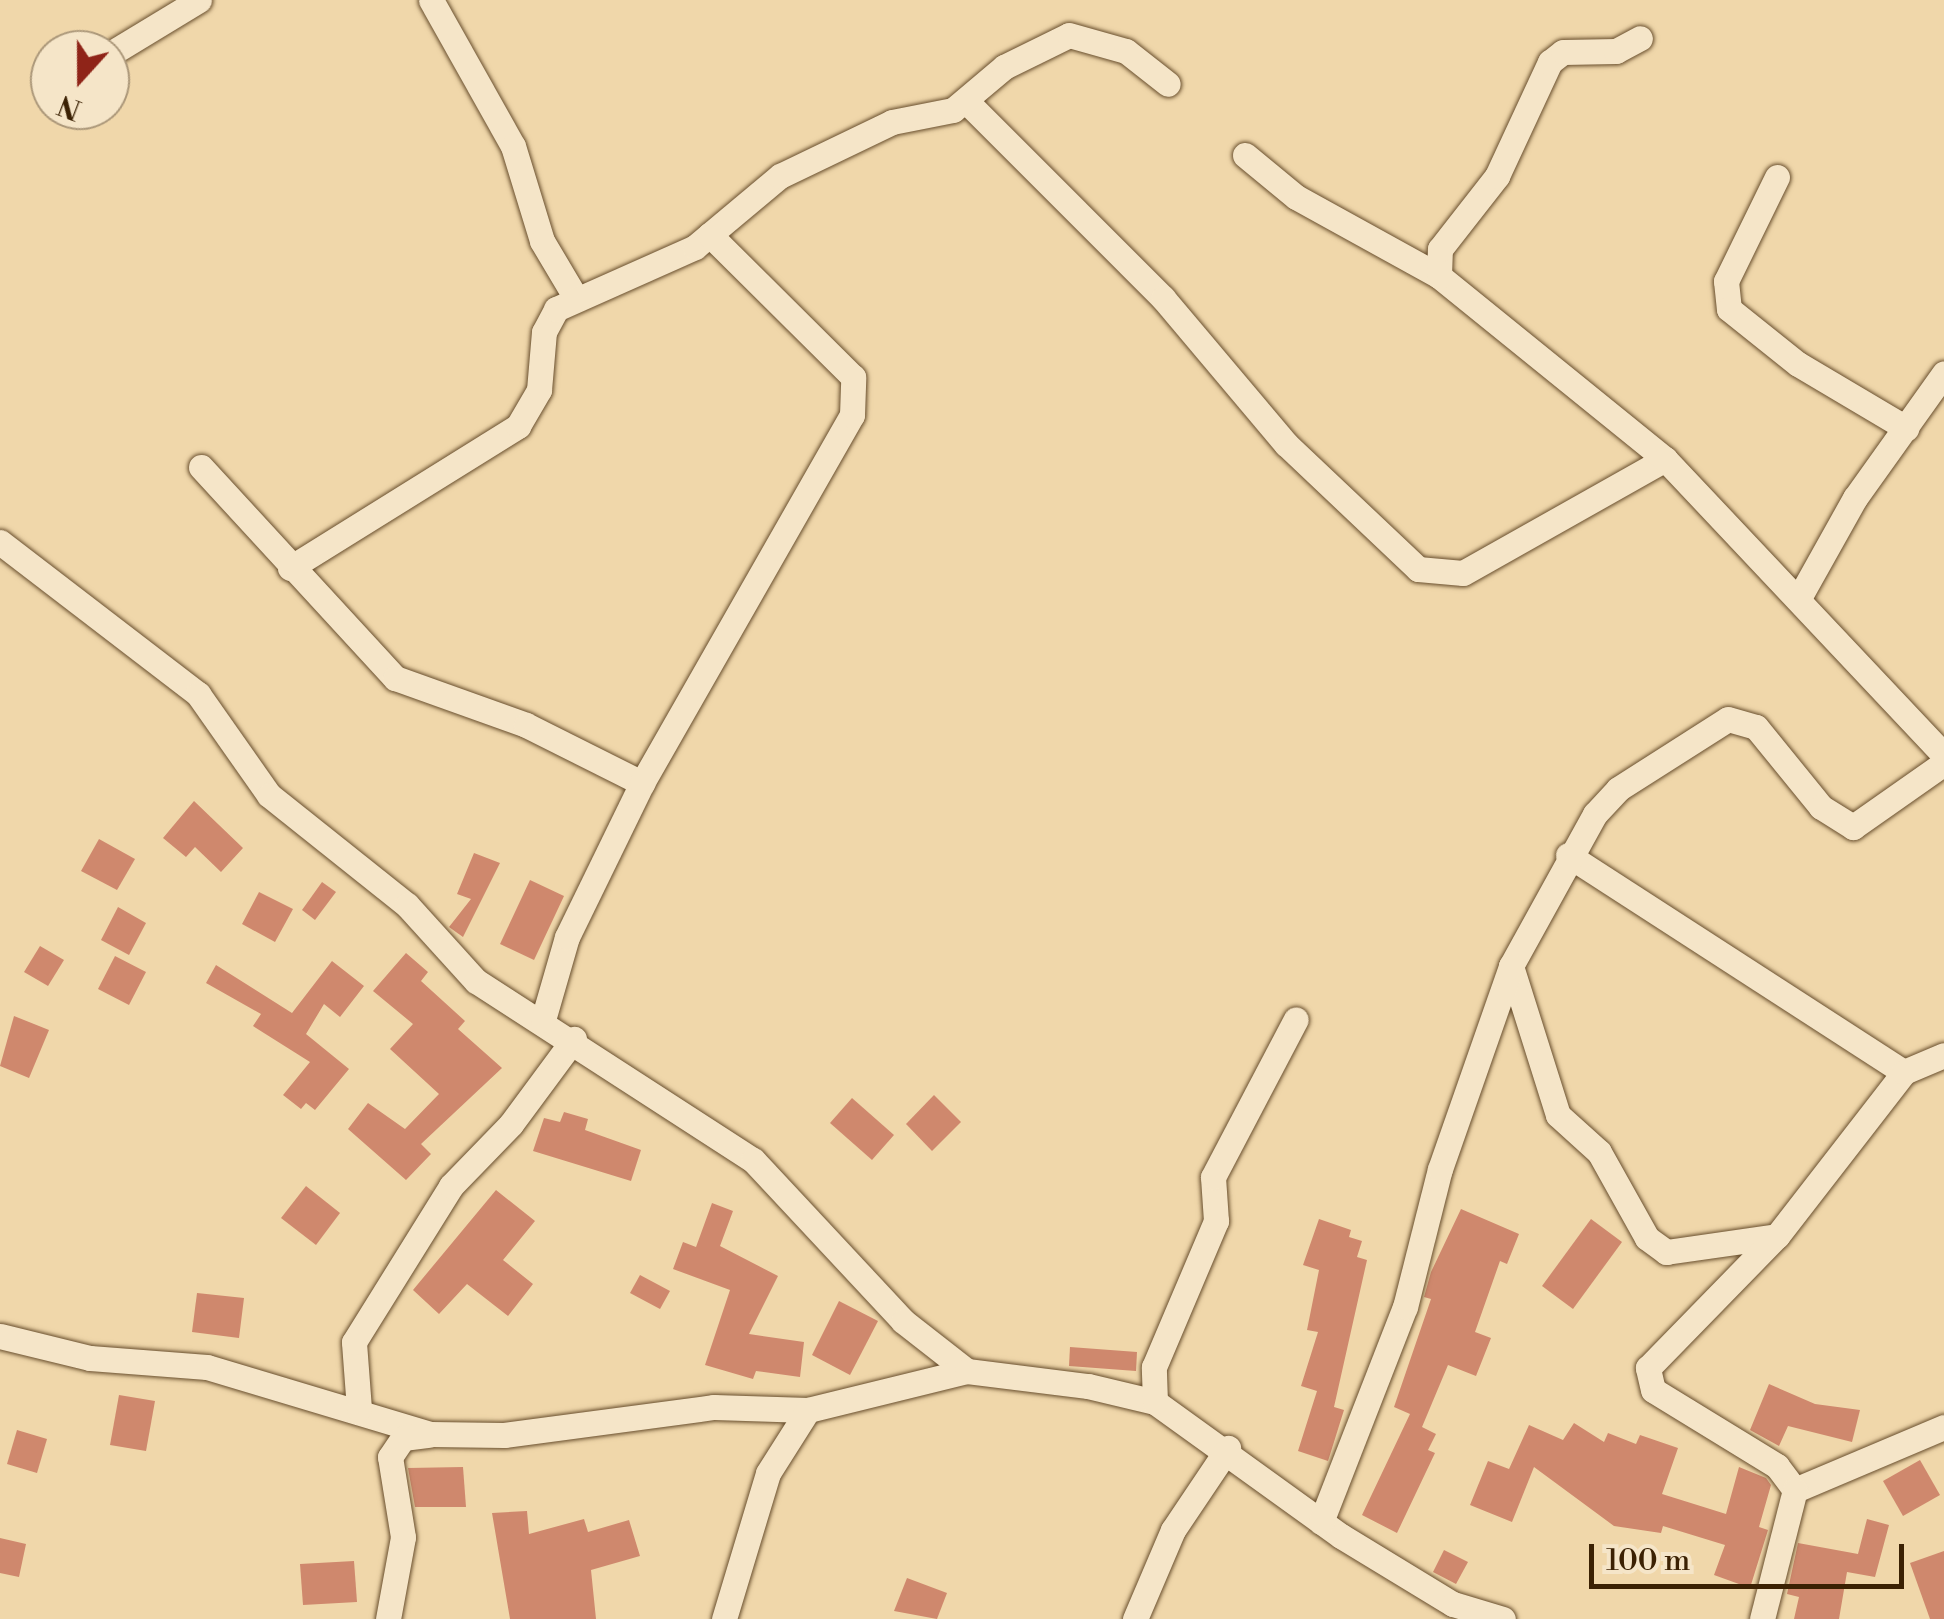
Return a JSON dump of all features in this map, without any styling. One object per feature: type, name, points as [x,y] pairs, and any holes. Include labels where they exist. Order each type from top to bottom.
[{"type":"street","points":[[130,37],[164,9],[198,0]]},
{"type":"street","points":[[431,0],[513,146],[542,241],[574,295]]},
{"type":"street","points":[[290,568],[518,426],[539,390],[544,332],[574,295],[620,282],[710,235],[780,176],[892,122],[966,101],[1004,67],[1069,35],[1126,50],[1168,84]]},
{"type":"street","points":[[1439,276],[1440,249],[1498,176],[1550,62],[1563,52],[1616,51],[1640,38]]},
{"type":"street","points":[[966,101],[1174,310],[1286,444],[1418,569],[1463,573],[1665,459]]},
{"type":"street","points":[[1246,155],[1296,197],[1439,276],[1665,459],[1944,755]]},
{"type":"street","points":[[1777,177],[1726,281],[1729,309],[1788,357],[1906,428]]},
{"type":"street","points":[[543,1020],[567,937],[642,782],[852,415],[856,393],[834,356],[710,235]]},
{"type":"street","points":[[1799,598],[1944,373]]},
{"type":"street","points":[[202,467],[394,678],[526,725],[642,782]]},
{"type":"street","points":[[0,542],[198,694],[270,795],[407,905],[476,981],[574,1040],[753,1160],[826,1230],[903,1321],[966,1370]]},
{"type":"street","points":[[1321,1522],[1405,1307],[1440,1169],[1510,966],[1568,856],[1618,788],[1728,719],[1756,727],[1821,807],[1854,827],[1944,763]]},
{"type":"street","points":[[1568,856],[1904,1072]]},
{"type":"street","points":[[1510,966],[1558,1115],[1599,1152],[1648,1238],[1666,1252],[1778,1236]]},
{"type":"street","points":[[1156,1402],[1154,1367],[1216,1221],[1213,1176],[1296,1019]]},
{"type":"street","points":[[358,1409],[354,1342],[450,1186],[511,1124],[574,1040]]},
{"type":"street","points":[[1762,1619],[1794,1490],[1777,1466],[1652,1390],[1648,1368],[1778,1236],[1904,1072],[1944,1056]]},
{"type":"street","points":[[0,1336],[90,1358],[207,1367],[358,1409],[430,1434]]},
{"type":"street","points":[[388,1619],[403,1536],[390,1456],[403,1438],[430,1434],[504,1435],[714,1407],[808,1410],[966,1370],[1156,1402],[1228,1448],[1321,1522],[1454,1604],[1503,1619]]},
{"type":"street","points":[[724,1619],[768,1473],[808,1410]]},
{"type":"street","points":[[1794,1490],[1944,1427]]},
{"type":"street","points":[[1134,1619],[1173,1530],[1228,1448]]},
{"type":"building","points":[[194,801],[243,848],[221,872],[195,847],[186,857],[163,838]]},
{"type":"building","points":[[99,839],[135,859],[117,890],[81,871]]},
{"type":"building","points":[[474,853],[500,863],[463,937],[449,927],[471,899],[457,894]]},
{"type":"building","points":[[530,880],[564,896],[534,960],[500,944]]},
{"type":"building","points":[[322,882],[336,892],[315,920],[302,910]]},
{"type":"building","points":[[259,892],[293,909],[275,942],[242,924]]},
{"type":"building","points":[[118,907],[146,923],[129,955],[101,940]]},
{"type":"building","points":[[40,946],[64,960],[48,986],[24,972]]},
{"type":"building","points":[[406,953],[428,972],[421,981],[465,1021],[458,1029],[502,1068],[421,1144],[431,1154],[406,1180],[348,1129],[368,1103],[405,1129],[439,1094],[390,1049],[413,1024],[373,991]]},
{"type":"building","points":[[115,956],[146,972],[129,1005],[98,989]]},
{"type":"building","points":[[332,961],[364,986],[340,1017],[324,1004],[306,1034],[349,1069],[315,1110],[306,1103],[301,1109],[283,1095],[310,1062],[253,1026],[261,1014],[206,983],[216,965],[292,1013]]},
{"type":"building","points":[[14,1016],[49,1030],[29,1078],[0,1066]]},
{"type":"building","points":[[934,1095],[961,1122],[932,1151],[906,1124]]},
{"type":"building","points":[[852,1098],[894,1135],[872,1160],[830,1123]]},
{"type":"building","points":[[564,1112],[588,1119],[585,1130],[641,1150],[631,1181],[533,1151],[544,1118],[560,1122]]},
{"type":"building","points":[[306,1186],[340,1213],[316,1245],[281,1218]]},
{"type":"building","points":[[496,1190],[535,1221],[503,1260],[533,1284],[508,1316],[467,1284],[439,1314],[413,1290]]},
{"type":"building","points":[[712,1203],[733,1211],[720,1246],[778,1276],[749,1334],[804,1342],[800,1377],[756,1371],[753,1379],[705,1365],[730,1290],[673,1269],[683,1242],[696,1247]]},
{"type":"building","points":[[1461,1209],[1519,1234],[1507,1264],[1500,1261],[1475,1332],[1491,1338],[1476,1376],[1448,1365],[1422,1427],[1436,1434],[1428,1450],[1435,1453],[1397,1533],[1362,1515],[1410,1414],[1394,1407],[1431,1299],[1424,1297],[1431,1272]]},
{"type":"building","points":[[1319,1219],[1351,1230],[1349,1237],[1362,1241],[1357,1257],[1367,1260],[1334,1407],[1344,1410],[1328,1461],[1298,1451],[1317,1391],[1301,1386],[1318,1332],[1307,1330],[1319,1270],[1303,1265]]},
{"type":"building","points":[[1591,1219],[1622,1242],[1573,1309],[1542,1286]]},
{"type":"building","points":[[640,1275],[670,1291],[660,1309],[630,1293]]},
{"type":"building","points":[[197,1293],[244,1298],[239,1338],[192,1332]]},
{"type":"building","points":[[839,1301],[878,1321],[850,1375],[812,1355]]},
{"type":"building","points":[[1070,1347],[1137,1352],[1136,1371],[1069,1366]]},
{"type":"building","points":[[1769,1384],[1815,1404],[1860,1410],[1852,1442],[1788,1426],[1779,1446],[1750,1430]]},
{"type":"building","points":[[119,1395],[155,1401],[146,1451],[110,1445]]},
{"type":"building","points":[[1574,1423],[1604,1442],[1608,1433],[1636,1444],[1640,1435],[1678,1448],[1662,1494],[1726,1514],[1739,1467],[1766,1478],[1771,1485],[1759,1527],[1768,1530],[1750,1588],[1714,1575],[1725,1545],[1663,1526],[1661,1533],[1614,1526],[1534,1467],[1512,1522],[1470,1505],[1488,1461],[1509,1469],[1529,1425],[1563,1440]]},
{"type":"building","points":[[17,1430],[47,1439],[37,1473],[7,1464]]},
{"type":"building","points":[[1920,1460],[1940,1495],[1903,1516],[1883,1481]]},
{"type":"building","points":[[463,1467],[466,1507],[415,1507],[408,1468]]},
{"type":"building","points":[[527,1511],[529,1534],[584,1519],[588,1532],[629,1520],[640,1556],[591,1570],[596,1619],[510,1619],[492,1513]]},
{"type":"building","points":[[1867,1519],[1889,1525],[1875,1577],[1847,1572],[1839,1619],[1794,1619],[1799,1597],[1787,1594],[1798,1543],[1858,1554]]},
{"type":"building","points":[[0,1538],[26,1544],[19,1577],[0,1573]]},
{"type":"building","points":[[1444,1550],[1468,1562],[1456,1584],[1433,1572]]},
{"type":"building","points":[[1944,1551],[1944,1619],[1930,1619],[1910,1563]]},
{"type":"building","points":[[354,1561],[357,1602],[303,1605],[300,1564]]},
{"type":"building","points":[[907,1578],[947,1593],[937,1619],[894,1611]]}]
